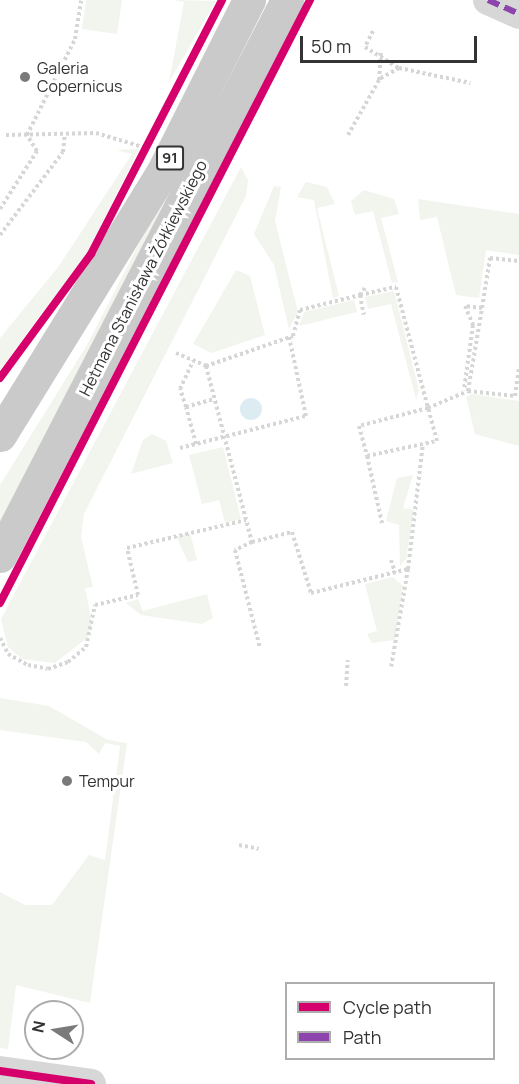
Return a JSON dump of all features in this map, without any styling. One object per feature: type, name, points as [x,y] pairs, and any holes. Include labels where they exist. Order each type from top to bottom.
[{"type":"main road","name":"Hetmana Stanisława Żółkiewskiego","points":[[0,435],[162,173],[249,0]]},
{"type":"main road","name":"Hetmana Stanisława Żółkiewskiego","points":[[0,556],[287,0]]},
{"type":"street","points":[[488,0],[519,14]]},
{"type":"street","points":[[0,1071],[91,1084]]},
{"type":"path","points":[[27,135],[75,39],[81,0]]},
{"type":"path","points":[[373,31],[365,47],[399,68],[470,83]]},
{"type":"path","points":[[348,135],[379,80],[381,50]]},
{"type":"path","points":[[379,80],[399,68]]},
{"type":"path","points":[[6,135],[96,133],[138,144]]},
{"type":"path","points":[[0,236],[63,152],[65,134]]},
{"type":"path","points":[[0,209],[37,151],[27,135]]},
{"type":"path","points":[[466,390],[490,258],[519,261]]},
{"type":"path","points":[[180,448],[306,416],[289,337],[300,310],[396,287],[437,441],[367,456]]},
{"type":"path","points":[[364,315],[360,295],[365,288]]},
{"type":"path","points":[[466,390],[473,325],[465,306],[482,308]]},
{"type":"path","points":[[176,353],[206,366],[289,337]]},
{"type":"path","points":[[193,361],[180,389],[196,444]]},
{"type":"path","points":[[206,366],[252,542]]},
{"type":"path","points":[[382,523],[359,426],[428,408],[466,390],[516,396],[519,369]]},
{"type":"path","points":[[186,407],[214,399]]},
{"type":"path","points":[[391,667],[408,569],[423,444]]},
{"type":"path","points":[[0,638],[8,654],[28,665],[48,669],[68,662],[86,647],[95,605],[138,595],[127,549],[246,520]]},
{"type":"path","points":[[260,648],[235,550],[252,542],[292,532],[311,593],[408,569]]},
{"type":"path","points":[[391,560],[395,572]]},
{"type":"path","points":[[346,686],[348,660]]},
{"type":"path","points":[[239,845],[259,849]]},
{"type":"shaded area","points":[[86,0],[122,0],[117,34],[82,29]]},
{"type":"shaded area","points":[[173,0],[216,1],[169,82],[184,2]]},
{"type":"shaded area","points":[[139,149],[87,253],[0,370],[0,338],[59,266],[132,154],[116,150]]},
{"type":"shaded area","points":[[183,158],[188,161],[0,527],[0,485],[87,345]]},
{"type":"shaded area","points":[[241,167],[248,180],[246,196],[84,514],[81,537],[93,587],[85,588],[92,623],[87,638],[55,663],[22,659],[8,647],[1,619]]},
{"type":"shaded area","points":[[306,182],[327,187],[335,204],[317,208],[339,296],[333,298],[314,200],[297,197]]},
{"type":"shaded area","points":[[274,186],[281,187],[275,221],[298,312],[289,329],[274,265],[254,234]]},
{"type":"shaded area","points":[[364,190],[394,199],[399,214],[381,218],[398,282],[392,283],[373,211],[355,215],[351,201]]},
{"type":"shaded area","points":[[418,199],[519,214],[519,255],[486,250],[479,298],[456,295],[437,217],[420,220]]},
{"type":"shaded area","points":[[236,270],[250,276],[265,335],[212,353],[193,344]]},
{"type":"shaded area","points":[[394,291],[419,390],[416,399],[391,304],[368,309],[365,297]]},
{"type":"shaded area","points":[[354,300],[357,312],[299,326],[304,312]]},
{"type":"shaded area","points":[[472,394],[519,401],[519,446],[475,434],[466,397]]},
{"type":"shaded area","points":[[251,398],[259,401],[262,409],[259,417],[251,420],[243,417],[240,409],[243,401]]},
{"type":"shaded area","points":[[152,434],[166,441],[173,463],[131,474],[143,440]]},
{"type":"shaded area","points":[[223,447],[241,519],[225,523],[219,500],[202,504],[189,455]]},
{"type":"shaded area","points":[[413,475],[403,508],[414,510],[406,559],[400,566],[399,525],[386,521],[397,478]]},
{"type":"shaded area","points":[[190,533],[197,560],[188,562],[176,536]]},
{"type":"shaded area","points":[[393,577],[403,586],[395,640],[372,643],[367,634],[377,631],[365,584]]},
{"type":"shaded area","points":[[207,594],[213,618],[202,624],[141,615],[126,603],[138,599],[143,611]]},
{"type":"shaded area","points":[[0,698],[49,706],[108,740],[127,743],[90,1003],[16,985],[8,1049],[0,1048],[0,892],[25,905],[52,905],[89,855],[105,860],[120,746],[105,743],[99,754],[86,742],[0,730]]},
{"type":"marked path","points":[[488,0],[519,14]]},
{"type":"cycle path","points":[[0,378],[91,254],[222,0]]},
{"type":"cycle path","points":[[0,603],[310,0]]},
{"type":"cycle path","points":[[0,1071],[91,1084]]},
{"type":"place","name":"Galeria Copernicus","points":[[25,77]]},
{"type":"place","name":"Tempur","points":[[67,781]]}]
